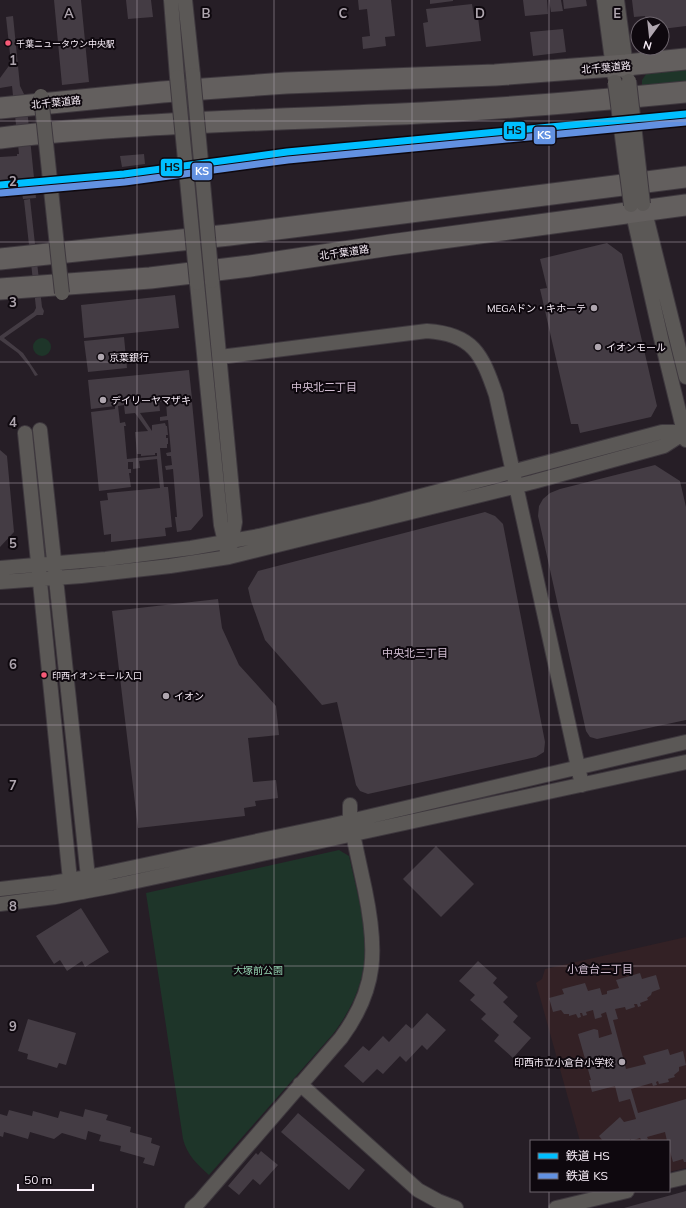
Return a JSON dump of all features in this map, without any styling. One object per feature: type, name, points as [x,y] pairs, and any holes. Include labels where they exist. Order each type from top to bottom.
[{"type":"highway","name":"北千葉道路","points":[[0,108],[162,92],[286,83],[494,75],[621,74],[686,59]]},
{"type":"highway","points":[[0,138],[70,130],[218,121],[470,111],[686,92]]},
{"type":"highway","points":[[0,259],[229,235],[686,177]]},
{"type":"highway","name":"北千葉道路","points":[[0,289],[150,278],[250,266],[638,208],[686,205]]},
{"type":"street","points":[[171,0],[177,77],[221,525],[228,541],[229,557]]},
{"type":"street","points":[[185,0],[235,522],[228,541]]},
{"type":"street","points":[[604,0],[621,74]]},
{"type":"street","points":[[617,0],[621,74],[638,208],[661,338],[685,435]]},
{"type":"street","points":[[41,96],[62,293]]},
{"type":"street","points":[[638,208],[686,377]]},
{"type":"street","points":[[220,357],[427,331],[444,332],[459,336],[470,344],[479,354],[488,371],[496,394],[582,785]]},
{"type":"street","points":[[40,430],[88,877],[83,892]]},
{"type":"street","points":[[0,568],[106,559],[261,536],[372,509],[662,432],[685,435]]},
{"type":"street","points":[[25,433],[70,880],[83,892]]},
{"type":"street","points":[[0,582],[56,578],[170,566],[229,557],[516,487],[664,446],[685,435]]},
{"type":"street","points":[[0,904],[83,892],[351,828],[578,767],[686,742]]},
{"type":"street","points":[[0,889],[88,877],[582,785],[686,762]]},
{"type":"street","points":[[192,1208],[199,1202],[341,1038],[350,1026],[364,999],[371,974],[373,944],[372,920],[346,806]]},
{"type":"street","points":[[300,1084],[418,1190],[438,1201],[456,1208]]},
{"type":"street","points":[[670,1181],[686,1177]]},
{"type":"street","points":[[556,1208],[623,1192]]},
{"type":"shaded area","name":"印西市立小倉台小学校","points":[[686,937],[686,1168],[670,1172],[670,1140],[580,1140],[536,983],[542,979],[545,969]]},
{"type":"green space","points":[[686,66],[686,83],[642,88],[642,80],[649,70]]},
{"type":"green space","points":[[42,338],[48,341],[51,347],[48,353],[42,356],[36,353],[33,347],[36,341]]},
{"type":"green space","name":"大塚前公園","points":[[339,850],[349,856],[364,927],[365,948],[363,968],[358,989],[348,1011],[333,1034],[209,1175],[190,1155],[183,1139],[146,893]]},
{"type":"building","points":[[54,0],[81,0],[89,82],[62,85]]},
{"type":"building","points":[[126,0],[151,0],[153,17],[128,19]]},
{"type":"building","points":[[358,0],[391,0],[395,36],[385,37],[386,46],[363,49],[362,37],[370,36],[367,9],[359,10]]},
{"type":"building","points":[[430,0],[453,0],[453,1],[430,4]]},
{"type":"building","points":[[523,0],[547,0],[548,14],[525,16]]},
{"type":"building","points":[[549,0],[561,0],[563,11],[551,12]]},
{"type":"building","points":[[563,0],[586,0],[587,6],[564,9]]},
{"type":"building","points":[[632,0],[686,0],[686,26],[670,28],[670,16],[634,16]]},
{"type":"building","points":[[472,4],[474,17],[478,17],[481,41],[426,47],[423,23],[428,22],[426,9]]},
{"type":"building","points":[[13,16],[20,86],[26,98],[36,198],[23,199],[21,187],[0,190],[0,157],[17,156],[17,154],[19,154],[12,86],[0,88],[0,78],[11,63],[6,17]]},
{"type":"building","points":[[563,29],[566,52],[533,56],[530,32]]},
{"type":"building","points":[[144,154],[145,164],[122,167],[120,156]]},
{"type":"building","points":[[30,199],[42,307],[44,311],[43,315],[37,315],[4,338],[23,353],[38,375],[35,376],[18,353],[0,340],[0,336],[34,312],[36,308],[24,200]]},
{"type":"building","name":"イオンモール","points":[[607,243],[622,254],[657,406],[651,417],[580,433],[578,424],[571,424],[540,289],[547,288],[540,259]]},
{"type":"building","points":[[175,295],[179,328],[84,338],[81,305]]},
{"type":"building","points":[[124,337],[127,368],[88,372],[84,341]]},
{"type":"building","points":[[189,370],[192,399],[169,401],[169,405],[192,402],[203,516],[191,530],[177,532],[173,469],[166,470],[165,466],[172,465],[171,456],[167,456],[166,453],[171,452],[168,420],[160,421],[160,417],[167,416],[166,401],[159,402],[160,411],[140,413],[152,431],[152,425],[165,423],[167,426],[167,448],[160,448],[164,487],[168,487],[172,527],[165,528],[166,536],[111,542],[111,534],[104,535],[100,501],[108,500],[107,493],[160,488],[157,459],[139,461],[140,468],[133,469],[133,462],[128,462],[128,469],[131,469],[131,473],[129,473],[131,487],[99,491],[91,412],[115,409],[115,406],[91,409],[88,380]],"holes":[[[124,405],[125,414],[135,413],[148,431],[135,432],[137,454],[141,454],[141,456],[155,455],[155,453],[157,453],[157,456],[127,459],[124,426],[126,426],[125,422],[120,423],[118,406]]]},
{"type":"building","points":[[0,450],[7,456],[14,532],[0,547]]},
{"type":"building","points":[[655,465],[680,481],[686,507],[686,720],[597,739],[590,737],[586,731],[538,516],[539,506],[543,499],[550,493],[560,489]]},
{"type":"building","points":[[485,512],[495,516],[503,524],[545,742],[544,752],[536,757],[368,794],[360,791],[356,785],[337,702],[322,705],[265,640],[248,588],[258,571]]},
{"type":"building","points":[[218,599],[222,628],[239,665],[276,706],[279,735],[248,738],[253,782],[276,780],[278,798],[255,801],[256,806],[244,808],[245,816],[138,828],[112,611]]},
{"type":"building","points":[[436,846],[474,884],[441,917],[403,879]]},
{"type":"building","points":[[81,908],[109,952],[85,967],[82,961],[67,971],[60,960],[54,964],[36,936]]},
{"type":"building","points":[[478,961],[497,978],[493,983],[508,997],[503,1002],[518,1016],[513,1022],[531,1038],[513,1058],[494,1041],[499,1035],[481,1019],[486,1014],[470,1000],[475,995],[459,981]]},
{"type":"building","points":[[640,973],[642,979],[656,975],[660,989],[652,992],[647,998],[648,1000],[640,1003],[641,1006],[638,1007],[637,1004],[634,1004],[635,1007],[626,1010],[625,1007],[615,1009],[618,1019],[613,1020],[626,1069],[646,1064],[643,1056],[668,1049],[670,1055],[683,1051],[686,1065],[679,1067],[679,1071],[674,1075],[675,1077],[668,1079],[669,1082],[659,1084],[658,1081],[656,1082],[657,1085],[653,1086],[652,1083],[631,1089],[638,1113],[686,1099],[686,1162],[684,1162],[683,1159],[673,1162],[670,1152],[670,1140],[667,1140],[665,1132],[647,1137],[648,1139],[645,1140],[641,1140],[640,1138],[634,1140],[602,1140],[599,1136],[620,1117],[624,1122],[636,1119],[630,1099],[619,1102],[615,1086],[592,1092],[589,1080],[591,1080],[578,1034],[594,1029],[598,1030],[599,1038],[612,1034],[606,1012],[601,1014],[602,1017],[595,1019],[593,1010],[586,1012],[587,1015],[583,1016],[582,1013],[580,1013],[581,1017],[578,1018],[576,1014],[569,1016],[569,1014],[564,1014],[561,1010],[553,1012],[549,998],[564,994],[562,989],[585,983],[588,991],[600,988],[602,995],[607,994],[607,991],[619,988],[616,980]]},
{"type":"building","points":[[427,1013],[446,1030],[427,1050],[422,1045],[406,1062],[400,1056],[383,1074],[377,1069],[363,1083],[344,1066],[363,1046],[369,1051],[383,1036],[389,1042],[406,1024],[412,1029]]},
{"type":"building","points":[[28,1019],[76,1033],[66,1065],[59,1063],[57,1068],[27,1059],[28,1054],[18,1051]]},
{"type":"building","points":[[85,1109],[108,1115],[106,1120],[131,1127],[130,1132],[152,1138],[151,1143],[160,1146],[154,1166],[143,1163],[145,1158],[120,1151],[121,1146],[99,1141],[101,1135],[88,1131],[86,1140],[62,1133],[54,1139],[30,1132],[28,1139],[4,1132],[3,1137],[0,1136],[0,1114],[7,1116],[9,1110],[32,1116],[33,1111],[58,1118],[60,1111],[83,1117]]},
{"type":"building","points":[[298,1113],[365,1170],[349,1190],[281,1132]]},
{"type":"building","points":[[261,1151],[278,1165],[260,1185],[253,1179],[239,1195],[228,1186],[256,1153],[258,1155]]},
{"type":"building","points":[[686,1191],[686,1208],[624,1208]]},
{"type":"rail line","name":"HS","points":[[0,185],[124,174],[287,152],[686,114]]},
{"type":"rail line","name":"KS","points":[[1,193],[125,182],[288,160],[686,122]]},
{"type":"place","name":"千葉ニュータウン中央駅","points":[[8,43]]},
{"type":"place","name":"MEGAドン・キホーテ","points":[[594,308]]},
{"type":"place","name":"イオンモール","points":[[598,347]]},
{"type":"place","name":"京葉銀行","points":[[101,357]]},
{"type":"place","name":"デイリーヤマザキ","points":[[103,400]]},
{"type":"place","name":"印西イオンモール入口","points":[[44,675]]},
{"type":"place","name":"イオン","points":[[166,696]]},
{"type":"place","name":"印西市立小倉台小学校","points":[[622,1062]]},
{"type":"district","name":"中央北二丁目","points":[[324,387]]},
{"type":"district","name":"中央北三丁目","points":[[415,653]]},
{"type":"district","name":"小倉台二丁目","points":[[600,969]]}]
